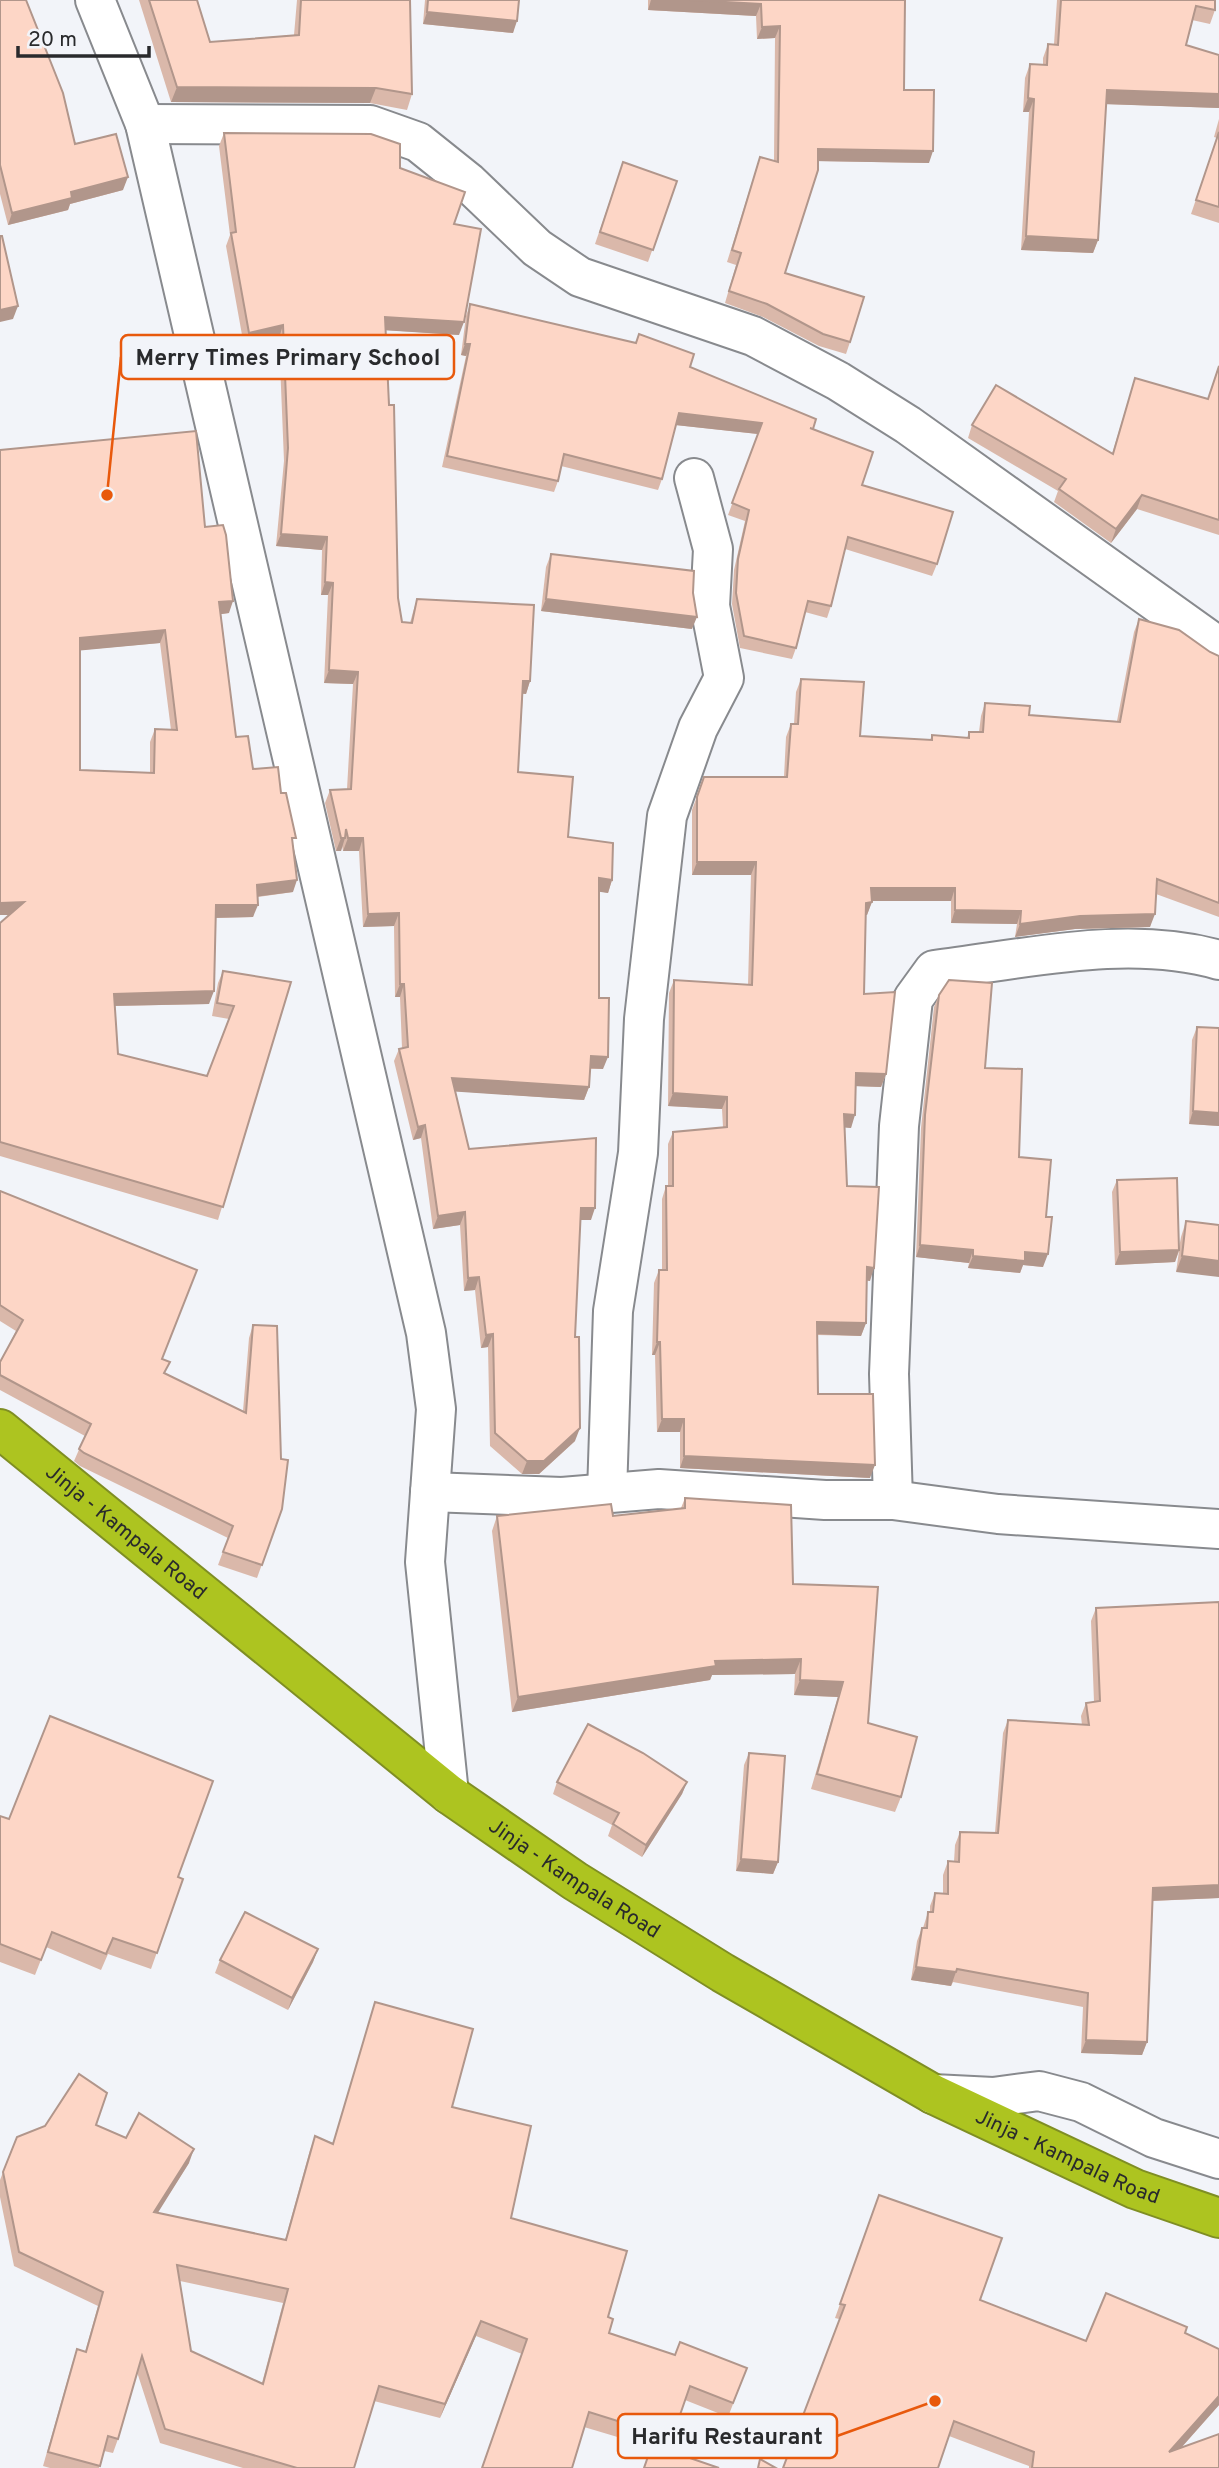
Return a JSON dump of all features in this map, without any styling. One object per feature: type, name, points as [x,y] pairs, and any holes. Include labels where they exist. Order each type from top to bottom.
[{"type":"highway","name":"Jinja - Kampala Road","points":[[0,1429],[449,1794],[575,1881],[723,1973],[933,2094],[1135,2189],[1219,2218]]},
{"type":"street","points":[[95,0],[145,124],[426,1333],[436,1409],[425,1562],[449,1794]]},
{"type":"street","points":[[145,124],[370,125],[418,142],[468,182],[537,248],[580,277],[753,336],[838,381],[908,425],[1219,647]]},
{"type":"street","points":[[607,1493],[613,1311],[638,1153],[644,1019],[667,816],[698,728],[724,678],[710,606],[713,549],[694,478]]},
{"type":"street","points":[[893,1500],[889,1374],[899,1126],[914,999],[934,970],[1136,948],[1191,952],[1219,960]]},
{"type":"street","points":[[430,1492],[562,1497],[659,1489],[825,1500],[893,1500],[998,1514],[1219,1529]]},
{"type":"street","points":[[933,2094],[993,2097],[1039,2091],[1082,2102],[1154,2138],[1219,2159]]},
{"type":"building","points":[[0,0],[26,0],[63,93],[75,144],[116,134],[128,177],[71,192],[72,198],[12,213],[0,165]]},
{"type":"building","points":[[149,0],[197,0],[210,42],[299,35],[301,0],[410,0],[412,94],[376,88],[177,87]]},
{"type":"building","points":[[428,0],[519,0],[517,21],[427,12]]},
{"type":"building","points":[[690,0],[905,0],[904,90],[934,90],[933,151],[818,149],[818,170],[785,273],[864,297],[850,342],[823,334],[767,304],[729,291],[741,253],[732,250],[760,157],[778,162],[780,26],[762,27],[761,4]]},
{"type":"building","points":[[1061,0],[1215,0],[1215,10],[1196,6],[1186,45],[1219,55],[1219,94],[1107,90],[1098,240],[1026,236],[1034,99],[1028,98],[1030,64],[1047,65],[1048,44],[1058,45]]},
{"type":"building","points":[[1219,132],[1219,207],[1196,200]]},
{"type":"building","points":[[224,133],[371,134],[400,144],[400,168],[465,192],[454,224],[481,229],[464,322],[385,317],[389,405],[394,405],[398,598],[402,622],[412,623],[417,599],[534,605],[530,681],[523,681],[518,772],[573,777],[568,837],[613,843],[612,880],[599,878],[599,998],[609,998],[608,1057],[591,1056],[589,1087],[452,1078],[469,1149],[596,1138],[595,1208],[581,1208],[575,1337],[579,1337],[580,1428],[544,1461],[527,1461],[495,1433],[493,1334],[486,1335],[479,1277],[468,1278],[465,1212],[438,1216],[425,1125],[418,1127],[399,1049],[408,1047],[404,984],[400,984],[399,913],[368,914],[363,838],[348,838],[346,829],[345,838],[341,838],[330,790],[351,789],[358,672],[329,670],[333,583],[325,582],[327,537],[281,534],[288,448],[283,325],[249,333],[231,233],[236,232]]},
{"type":"building","points":[[623,162],[677,181],[653,250],[600,232]]},
{"type":"building","points":[[0,236],[18,306],[0,310]]},
{"type":"building","points":[[470,304],[636,343],[639,334],[694,354],[690,367],[816,419],[813,429],[810,428],[873,452],[862,485],[953,512],[937,564],[848,537],[831,606],[808,601],[796,648],[744,636],[736,593],[738,559],[749,510],[732,503],[762,423],[679,413],[662,479],[564,454],[558,481],[447,456],[470,344],[465,344]]},
{"type":"building","points":[[1219,366],[1219,520],[1142,495],[1116,529],[1059,489],[1066,479],[972,425],[996,385],[1113,454],[1135,378],[1208,399]]},
{"type":"building","points":[[196,431],[205,527],[223,525],[226,535],[233,601],[219,602],[236,737],[248,736],[253,769],[278,767],[281,793],[286,793],[296,838],[292,838],[297,880],[257,885],[258,905],[216,905],[214,991],[114,994],[118,1054],[207,1076],[234,1006],[217,1003],[223,971],[291,982],[223,1207],[0,1142],[0,923],[24,902],[0,903],[0,450]],"holes":[[[165,630],[177,730],[155,729],[154,773],[80,770],[80,638]]]},
{"type":"building","points":[[551,554],[694,571],[693,593],[697,617],[546,599]]},
{"type":"building","points":[[1139,619],[1179,630],[1219,656],[1219,903],[1157,879],[1155,914],[1080,916],[1020,924],[1021,911],[955,910],[955,888],[871,888],[872,902],[866,903],[864,994],[895,992],[886,1074],[856,1073],[855,1115],[844,1114],[847,1186],[879,1187],[874,1268],[867,1267],[866,1323],[817,1322],[818,1394],[873,1394],[875,1465],[684,1456],[684,1419],[662,1419],[660,1342],[657,1342],[659,1270],[667,1270],[666,1186],[673,1186],[673,1132],[727,1127],[727,1097],[673,1093],[674,980],[752,985],[756,862],[697,862],[697,797],[704,777],[787,777],[791,724],[798,724],[801,679],[864,682],[860,736],[932,740],[932,735],[969,738],[969,732],[983,732],[985,703],[1030,706],[1029,715],[1120,722]]},
{"type":"building","points":[[949,980],[992,983],[985,1068],[1022,1069],[1019,1157],[1051,1160],[1046,1217],[1052,1217],[1048,1254],[1025,1252],[1025,1261],[973,1256],[973,1250],[920,1245],[925,1115],[939,995]]},
{"type":"building","points":[[1197,1027],[1219,1028],[1219,1113],[1193,1111]]},
{"type":"building","points":[[1177,1178],[1179,1250],[1120,1252],[1117,1180]]},
{"type":"building","points":[[0,1191],[197,1270],[162,1359],[170,1362],[164,1373],[246,1413],[253,1325],[277,1326],[281,1459],[288,1460],[282,1509],[262,1565],[223,1552],[233,1526],[84,1453],[79,1449],[91,1424],[0,1375],[0,1362],[23,1320],[0,1305]]},
{"type":"building","points":[[1186,1221],[1219,1225],[1219,1261],[1182,1256]]},
{"type":"building","points":[[685,1498],[791,1505],[793,1584],[878,1587],[868,1723],[917,1737],[901,1797],[817,1774],[843,1682],[800,1680],[801,1659],[715,1661],[716,1666],[518,1697],[497,1516],[611,1504],[613,1516],[685,1508]]},
{"type":"building","points":[[1219,1602],[1219,1885],[1153,1888],[1147,2042],[1086,2040],[1088,1993],[957,1969],[956,1972],[916,1967],[922,1928],[927,1928],[928,1912],[933,1912],[935,1893],[948,1894],[948,1861],[959,1862],[960,1832],[998,1833],[1008,1720],[1089,1725],[1086,1703],[1100,1701],[1096,1608]]},
{"type":"building","points":[[50,1716],[213,1781],[178,1877],[183,1879],[157,1953],[113,1938],[106,1954],[52,1932],[41,1960],[0,1944],[0,1816],[9,1819]]},
{"type":"building","points":[[588,1724],[643,1753],[687,1782],[646,1845],[613,1824],[619,1813],[557,1782]]},
{"type":"building","points":[[749,1753],[785,1756],[778,1862],[741,1859]]},
{"type":"building","points":[[245,1912],[318,1949],[292,1998],[220,1960]]},
{"type":"building","points":[[375,2002],[473,2029],[452,2107],[531,2126],[511,2218],[627,2251],[608,2317],[613,2319],[609,2333],[675,2355],[680,2342],[747,2368],[733,2403],[690,2386],[672,2438],[589,2412],[572,2468],[482,2468],[527,2339],[481,2321],[445,2404],[379,2386],[354,2468],[297,2468],[165,2429],[142,2356],[118,2439],[108,2436],[100,2466],[48,2452],[77,2349],[86,2352],[103,2292],[19,2252],[3,2172],[17,2137],[45,2126],[79,2074],[107,2093],[96,2125],[126,2138],[139,2113],[194,2149],[154,2212],[286,2240],[315,2136],[333,2144]],"holes":[[[177,2265],[288,2289],[263,2384],[191,2351]]]},
{"type":"building","points":[[879,2195],[1002,2238],[980,2300],[1086,2341],[1106,2293],[1187,2327],[1185,2333],[1219,2349],[1219,2396],[1169,2452],[1219,2434],[1219,2468],[1032,2468],[1034,2452],[954,2421],[938,2468],[783,2468],[845,2305],[840,2304]]},
{"type":"building","points":[[652,2445],[719,2468],[644,2468]]},
{"type":"building","points":[[760,2459],[776,2468],[758,2468]]},
{"type":"place","name":"Merry Times Primary School","points":[[107,495]]},
{"type":"place","name":"Harifu Restaurant","points":[[935,2401]]}]
